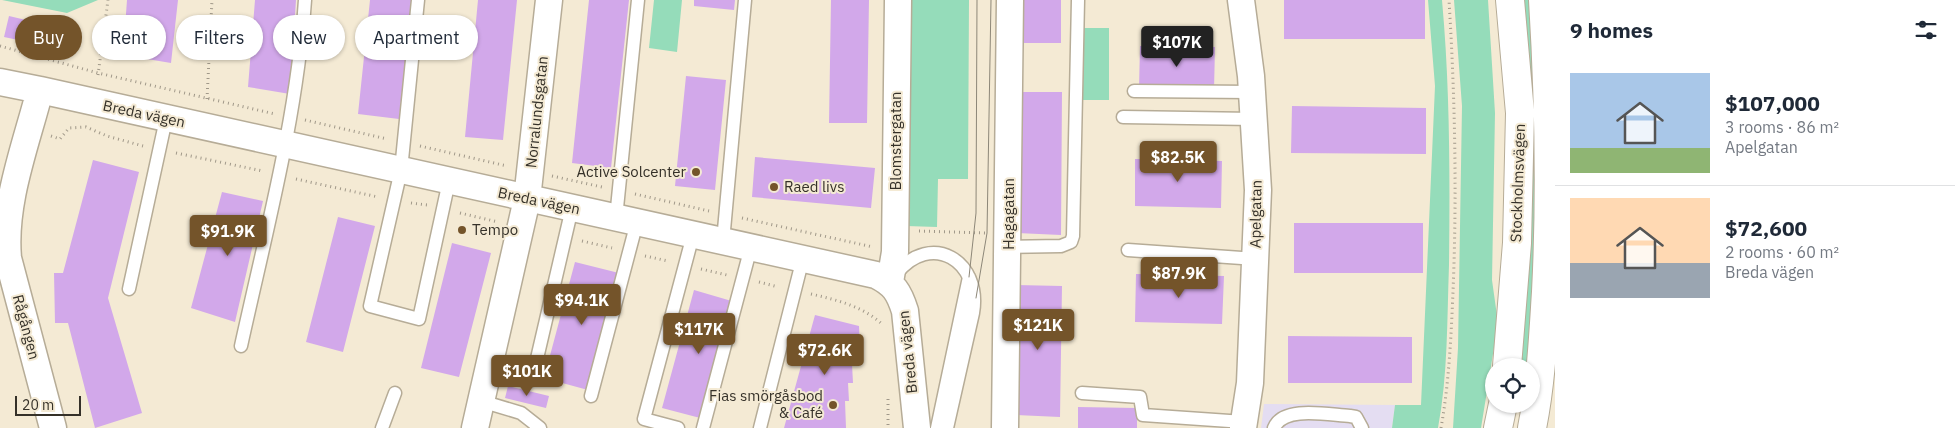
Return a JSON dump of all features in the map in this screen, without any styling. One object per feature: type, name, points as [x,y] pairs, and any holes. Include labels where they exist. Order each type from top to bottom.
[{"type":"highway","name":"Stockholmsvägen","points":[[1508,358],[1517,243],[1520,113],[1510,0]]},
{"type":"highway","name":"Stockholmsvägen","points":[[1532,428],[1541,382],[1548,246],[1550,110],[1543,0]]},
{"type":"highway","points":[[1498,428],[1501,413]]},
{"type":"street","name":"Norralundsgatan","points":[[475,428],[527,199],[549,0]]},
{"type":"street","name":"Blomstergatan","points":[[890,282],[895,241],[898,0]]},
{"type":"street","name":"Hagagatan","points":[[1005,428],[1010,0]]},
{"type":"street","name":"Apelgatan","points":[[1241,0],[1252,92],[1258,190],[1250,383],[1243,425]]},
{"type":"street","points":[[0,82],[40,90]]},
{"type":"street","name":"Breda vägen","points":[[40,90],[527,199],[803,258],[856,270],[890,282],[900,294],[905,311],[917,428]]},
{"type":"street","name":"Rågången","points":[[40,90],[6,198],[6,237],[8,258],[53,428]]},
{"type":"lane","points":[[241,346],[291,117],[303,37],[305,0]]},
{"type":"lane","points":[[418,0],[401,170],[370,306],[419,319],[449,181]]},
{"type":"lane","points":[[591,396],[627,220],[620,191],[638,0]]},
{"type":"lane","points":[[723,241],[745,0]]},
{"type":"lane","points":[[1008,240],[1061,246],[1071,242],[1073,236],[1078,0]]},
{"type":"lane","points":[[1134,91],[1252,92]]},
{"type":"lane","points":[[1123,117],[1254,119]]},
{"type":"lane","points":[[129,289],[166,119]]},
{"type":"lane","points":[[532,380],[572,208]]},
{"type":"lane","points":[[678,428],[644,419],[693,234]]},
{"type":"lane","points":[[704,428],[751,247]]},
{"type":"lane","points":[[1128,250],[1256,259]]},
{"type":"lane","points":[[890,282],[903,265],[927,254],[940,253],[949,256],[960,264],[969,277],[976,298],[947,428]]},
{"type":"lane","points":[[760,428],[803,258]]},
{"type":"lane","points":[[936,428],[969,277]]},
{"type":"lane","points":[[382,428],[395,394]]},
{"type":"lane","points":[[1082,394],[1140,397],[1143,415],[1243,425]]},
{"type":"lane","points":[[481,401],[521,414],[540,428]]},
{"type":"lane","points":[[1274,428],[1277,422],[1291,414],[1356,417],[1362,428]]},
{"type":"path","points":[[92,102],[108,0]]},
{"type":"path","points":[[201,126],[208,98],[212,0]]},
{"type":"path","points":[[1441,428],[1449,386],[1455,239],[1455,105],[1449,0]]},
{"type":"path","points":[[0,46],[98,73],[531,172],[725,214],[895,241],[1008,240]]},
{"type":"shaded area","points":[[1264,404],[1395,405],[1392,428],[1261,428]]},
{"type":"green space","points":[[2,0],[98,0],[67,13]]},
{"type":"green space","points":[[654,0],[682,0],[677,52],[649,48]]},
{"type":"green space","points":[[907,0],[969,0],[968,179],[938,179],[937,227],[906,226]]},
{"type":"green space","points":[[1428,0],[1442,0],[1448,99],[1449,265],[1444,388],[1438,428],[1392,428],[1395,405],[1421,405],[1435,86]]},
{"type":"green space","points":[[1454,0],[1488,0],[1495,113],[1492,280],[1498,323],[1492,358],[1485,358],[1485,403],[1481,428],[1453,428],[1458,348],[1462,106]]},
{"type":"green space","points":[[1523,0],[1531,0],[1540,160],[1528,358],[1519,358]]},
{"type":"green space","points":[[1082,28],[1109,28],[1109,100],[1082,100]]},
{"type":"building","points":[[127,0],[178,0],[171,63],[153,60],[166,60],[166,15],[126,15]]},
{"type":"building","points":[[255,0],[296,0],[295,15],[273,15],[273,60],[292,60],[290,94],[248,87],[250,60],[263,60],[263,15],[254,15]]},
{"type":"building","points":[[370,0],[412,0],[410,15],[368,15]]},
{"type":"building","points":[[478,0],[517,0],[503,140],[465,137],[472,60],[478,60]]},
{"type":"building","points":[[589,0],[629,0],[611,168],[572,163]]},
{"type":"building","points":[[694,0],[735,0],[734,10],[694,6]]},
{"type":"building","points":[[831,0],[869,0],[867,123],[829,123]]},
{"type":"building","points":[[1020,0],[1061,0],[1061,43],[1020,43]]},
{"type":"building","points":[[1284,0],[1425,0],[1425,39],[1284,39]]},
{"type":"building","points":[[9,16],[15,17],[15,39],[4,37]]},
{"type":"building","points":[[1140,46],[1215,47],[1214,90],[1139,89]]},
{"type":"building","points":[[364,60],[405,60],[399,119],[358,114]]},
{"type":"building","points":[[686,76],[726,80],[715,190],[675,186]]},
{"type":"building","points":[[1016,92],[1062,92],[1061,235],[1017,233]]},
{"type":"building","points":[[1292,106],[1426,108],[1426,154],[1291,153]]},
{"type":"building","points":[[755,157],[875,168],[871,208],[752,197]]},
{"type":"building","points":[[1135,159],[1222,161],[1221,208],[1135,206]]},
{"type":"building","points":[[93,160],[139,172],[108,298],[142,413],[95,428],[68,323],[55,323],[54,273],[63,273]]},
{"type":"building","points":[[222,192],[263,201],[235,322],[191,308]]},
{"type":"building","points":[[338,217],[375,226],[343,352],[306,342]]},
{"type":"building","points":[[1294,223],[1423,223],[1423,273],[1294,273]]},
{"type":"building","points":[[452,243],[491,253],[459,377],[421,368]]},
{"type":"building","points":[[575,262],[619,273],[588,390],[544,378]]},
{"type":"building","points":[[1136,274],[1224,276],[1222,324],[1135,322]]},
{"type":"building","points":[[1015,285],[1062,286],[1060,417],[1014,415]]},
{"type":"building","points":[[694,290],[735,302],[704,419],[662,408]]},
{"type":"building","points":[[815,315],[859,326],[860,346],[856,346],[856,363],[852,364],[853,383],[848,383],[849,401],[845,401],[846,428],[784,428]]},
{"type":"building","points":[[1288,336],[1412,337],[1412,383],[1288,383]]},
{"type":"building","points":[[508,386],[549,396],[546,408],[505,398]]},
{"type":"building","points":[[1078,407],[1137,408],[1137,428],[1078,428]]},
{"type":"tram line","points":[[969,277],[976,213],[977,0]]},
{"type":"tram line","points":[[976,298],[987,233],[991,0]]},
{"type":"place","name":"Active Solcenter","points":[[696,172]]},
{"type":"place","name":"Raed livs","points":[[774,187]]},
{"type":"place","name":"Tempo","points":[[462,230]]},
{"type":"place","name":"Fias smörgåsbod & Café","points":[[833,405]]}]
